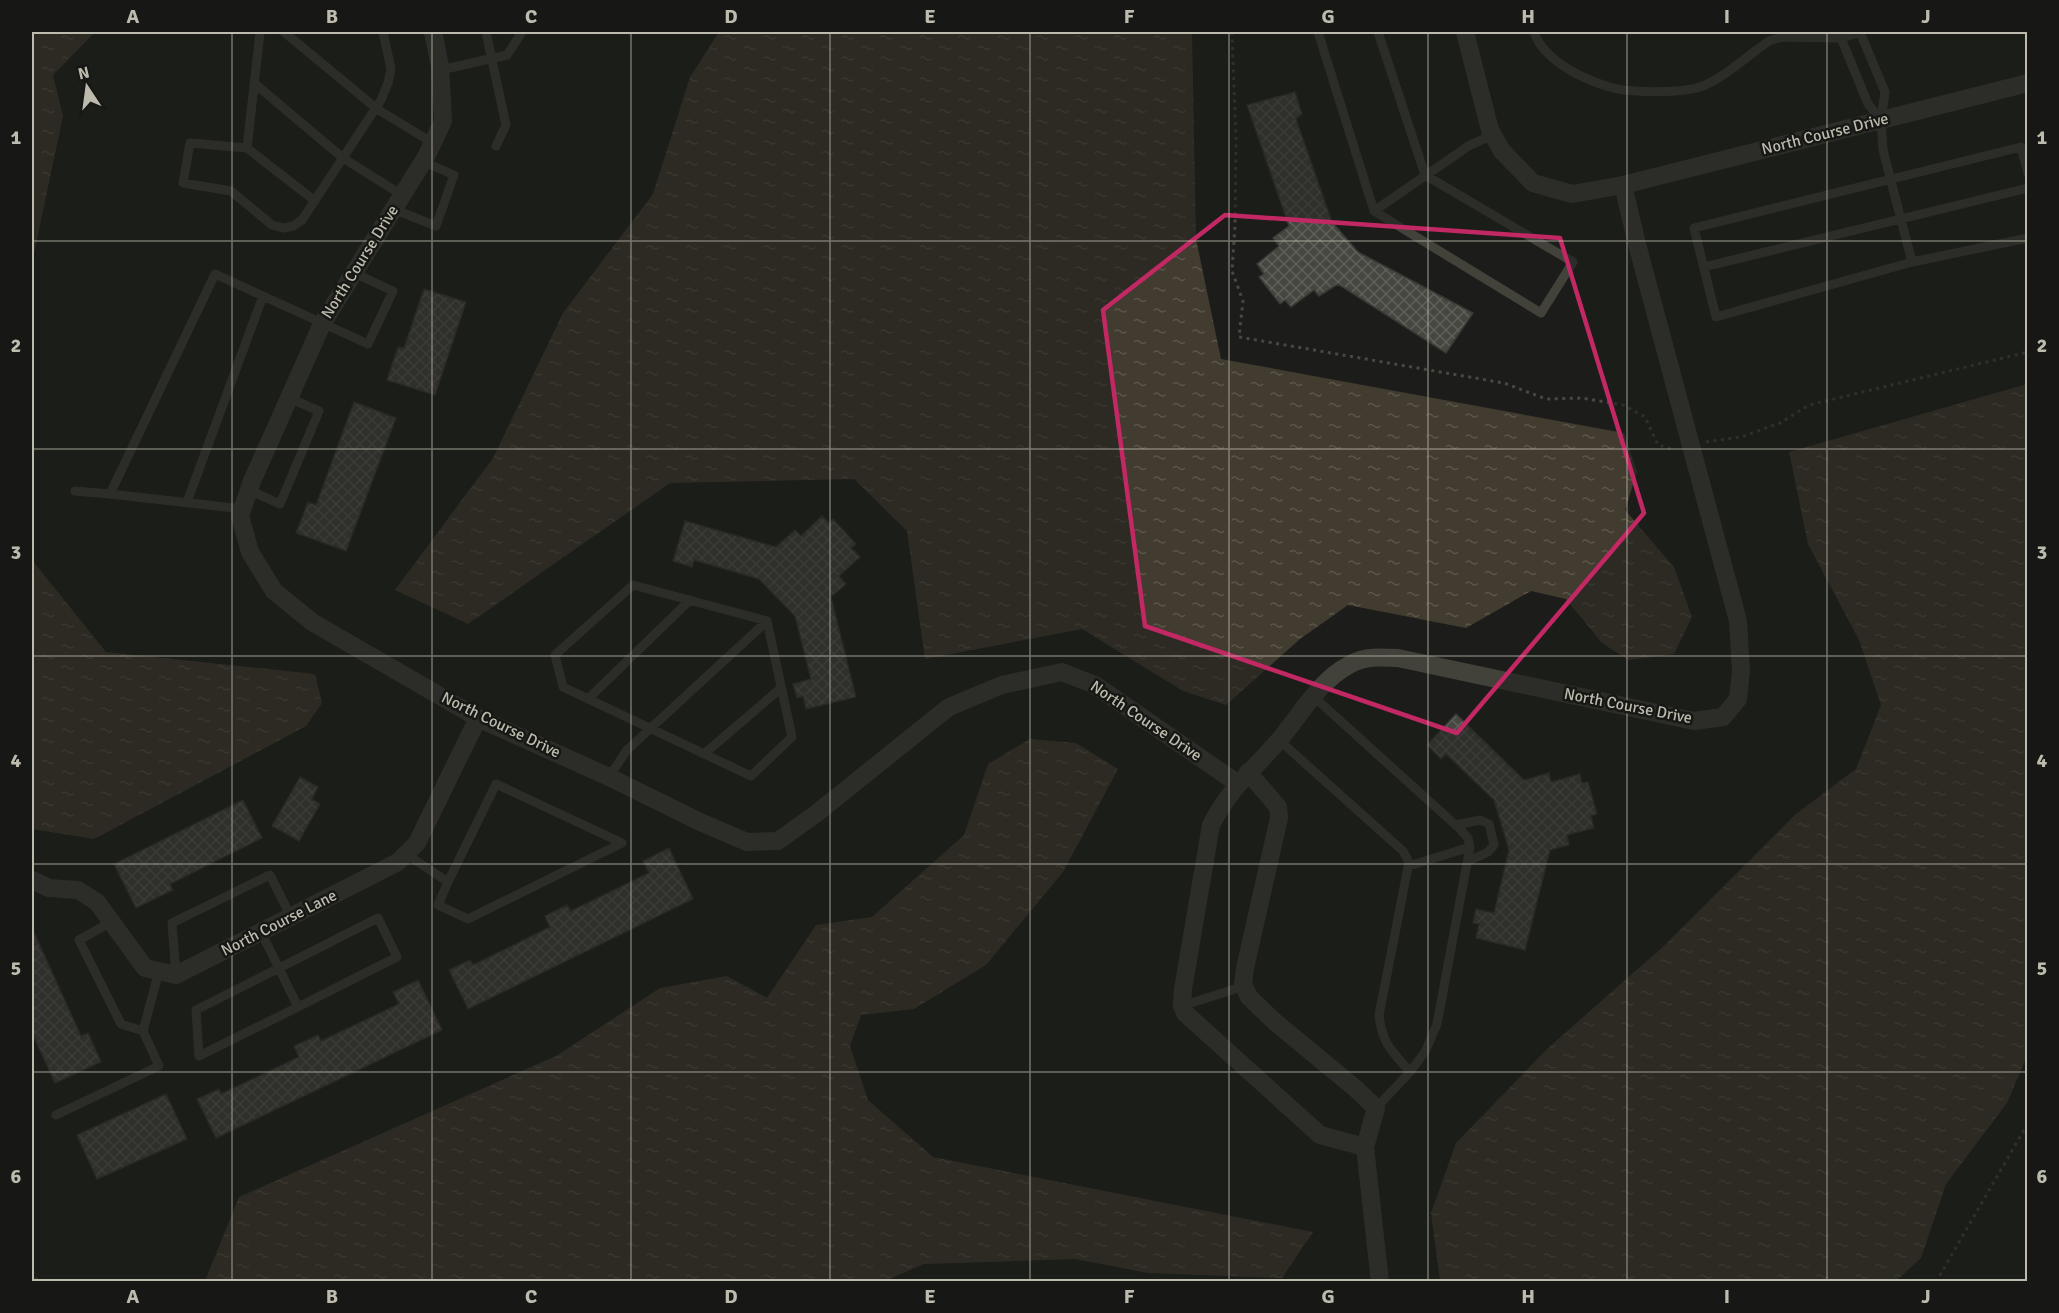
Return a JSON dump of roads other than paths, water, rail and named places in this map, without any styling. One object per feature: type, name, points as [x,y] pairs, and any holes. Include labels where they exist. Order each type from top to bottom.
[{"type":"street","name":"North Course Drive","points":[[433,32],[441,70],[443,121],[433,143],[398,202],[322,324],[249,490],[240,516],[249,552],[274,591],[312,622],[478,718],[747,842],[778,841],[817,813],[949,707],[1002,685],[1062,672],[1095,685],[1243,778],[1278,807],[1279,818],[1245,968],[1244,986]]},
{"type":"street","name":"North Course Drive","points":[[1465,32],[1490,130],[1502,151],[1533,183],[1572,194],[1623,185],[2028,83]]},
{"type":"street","name":"North Course Drive","points":[[1182,1006],[1211,825],[1222,802],[1334,675],[1350,664],[1375,656],[1398,658],[1694,721],[1723,717],[1738,699],[1741,671],[1738,621],[1623,185]]},
{"type":"street","name":"North Course Lane","points":[[167,973],[261,932],[399,862],[417,843],[478,718]]},
{"type":"street","points":[[32,880],[49,888],[78,890],[97,902],[145,968],[167,973]]},
{"type":"street","points":[[1244,986],[1250,997],[1275,1022],[1376,1108],[1365,1147],[1380,1281]]},
{"type":"street","points":[[1182,1006],[1185,1013],[1320,1135],[1365,1147]]},
{"type":"lane","points":[[247,148],[260,32]]},
{"type":"lane","points":[[284,32],[377,109],[433,143]]},
{"type":"lane","points":[[315,201],[247,148],[190,143],[183,183],[231,191],[273,225],[283,228],[302,220],[315,201],[343,158],[377,109],[391,69],[383,32]]},
{"type":"lane","points":[[486,32],[506,125],[495,146]]},
{"type":"lane","points":[[441,70],[507,55],[522,32]]},
{"type":"lane","points":[[1318,32],[1374,211],[1541,313],[1573,262],[1425,175],[1378,32]]},
{"type":"lane","points":[[1534,32],[1536,39],[1549,55],[1581,76],[1615,88],[1676,92],[1701,87],[1769,41],[1782,37],[1841,38],[1860,32],[1885,92],[1881,120],[1883,150],[1912,262]]},
{"type":"lane","points":[[1841,38],[1868,104],[1881,120]]},
{"type":"lane","points":[[254,84],[398,202],[436,226],[453,175],[422,160]]},
{"type":"lane","points":[[1374,211],[1470,145],[1493,135]]},
{"type":"lane","points":[[2028,173],[2021,147],[1694,228],[1716,317],[1912,262],[2028,238]]},
{"type":"lane","points":[[1704,267],[2028,188]]},
{"type":"lane","points":[[110,494],[215,274],[368,345],[393,291],[354,273]]},
{"type":"lane","points":[[188,502],[263,296]]},
{"type":"lane","points":[[249,490],[280,504],[319,411],[289,398]]},
{"type":"lane","points":[[75,490],[243,509]]},
{"type":"lane","points":[[633,585],[767,621],[792,737],[751,776],[563,687],[555,655],[633,585]]},
{"type":"lane","points":[[588,699],[690,600]]},
{"type":"lane","points":[[609,777],[627,750],[767,621]]},
{"type":"lane","points":[[704,754],[781,688]]},
{"type":"lane","points":[[1314,697],[1456,825],[1468,838],[1470,846],[1437,1024],[1425,1052],[1376,1108]]},
{"type":"lane","points":[[1279,740],[1403,851],[1409,862],[1379,1015],[1381,1032],[1386,1043],[1410,1071]]},
{"type":"lane","points":[[496,784],[622,843],[468,919],[438,905],[448,882],[496,784]]},
{"type":"lane","points":[[1456,825],[1480,820],[1489,824],[1494,845],[1488,852],[1467,862]]},
{"type":"lane","points":[[1409,866],[1470,846]]},
{"type":"lane","points":[[406,855],[448,882]]},
{"type":"lane","points":[[56,1115],[159,1066],[143,1031],[167,973],[172,924],[270,875],[291,917]]},
{"type":"lane","points":[[378,918],[397,957],[199,1056],[196,1010],[279,968],[378,918]]},
{"type":"lane","points":[[111,922],[80,940],[121,1024],[143,1031]]},
{"type":"lane","points":[[261,932],[298,1007]]},
{"type":"lane","points":[[1182,1006],[1244,986]]},
{"type":"water","points":[[32,32],[95,32],[53,75],[63,116],[32,263]]},
{"type":"water","points":[[719,32],[1192,32],[1196,239],[1221,359],[1624,433],[1637,472],[1625,510],[1674,567],[1692,617],[1674,654],[1628,660],[1602,643],[1566,599],[1531,591],[1466,628],[1348,605],[1300,639],[1226,705],[1183,691],[1082,629],[925,659],[907,531],[854,479],[670,483],[468,624],[395,590],[493,458],[563,313],[653,194],[690,77]]},
{"type":"water","points":[[2027,384],[2027,1056],[2007,1103],[1946,1184],[1921,1258],[1896,1281],[1440,1281],[1431,1213],[1456,1143],[1547,1049],[1666,944],[1796,814],[1856,769],[1881,705],[1859,640],[1808,544],[1789,452]]},
{"type":"water","points":[[32,560],[106,652],[315,674],[322,703],[306,726],[94,839],[32,829]]},
{"type":"water","points":[[1030,739],[1076,743],[1118,769],[1063,872],[986,965],[914,1009],[861,1015],[850,1046],[868,1100],[933,1157],[1313,1232],[1282,1278],[1148,1273],[1075,1259],[924,1264],[882,1282],[205,1281],[239,1197],[556,1056],[660,988],[727,976],[767,998],[816,925],[872,917],[964,835],[988,764]]}]
